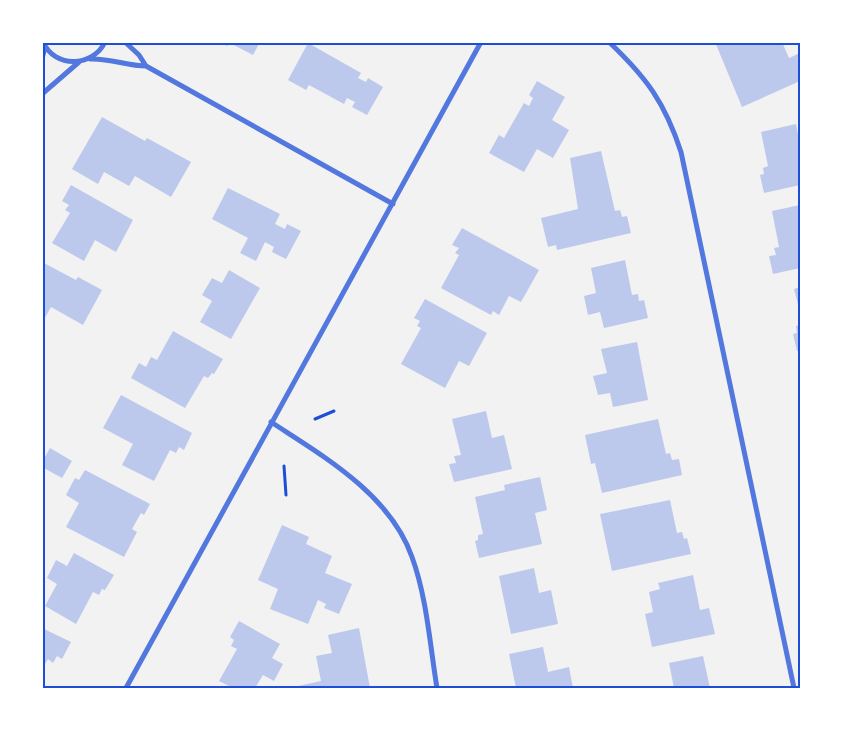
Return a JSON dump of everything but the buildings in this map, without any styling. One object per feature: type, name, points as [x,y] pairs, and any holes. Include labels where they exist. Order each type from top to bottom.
[{"type":"street","points":[[89,59],[97,53],[105,42]]},
{"type":"street","points":[[125,42],[140,55],[146,66]]},
{"type":"street","points":[[126,688],[481,42]]},
{"type":"street","points":[[609,42],[639,73],[655,93],[667,115],[681,152],[794,688]]},
{"type":"street","points":[[44,44],[60,59],[79,62]]},
{"type":"street","points":[[42,59],[44,44]]},
{"type":"street","points":[[42,94],[79,62],[89,59],[104,58],[133,66],[146,66],[393,204]]},
{"type":"street","points":[[271,422],[339,468],[359,485],[388,516],[405,540],[419,581],[437,688]]},
{"type":"path","points":[[315,419],[334,411]]},
{"type":"path","points":[[284,466],[286,496]]}]
